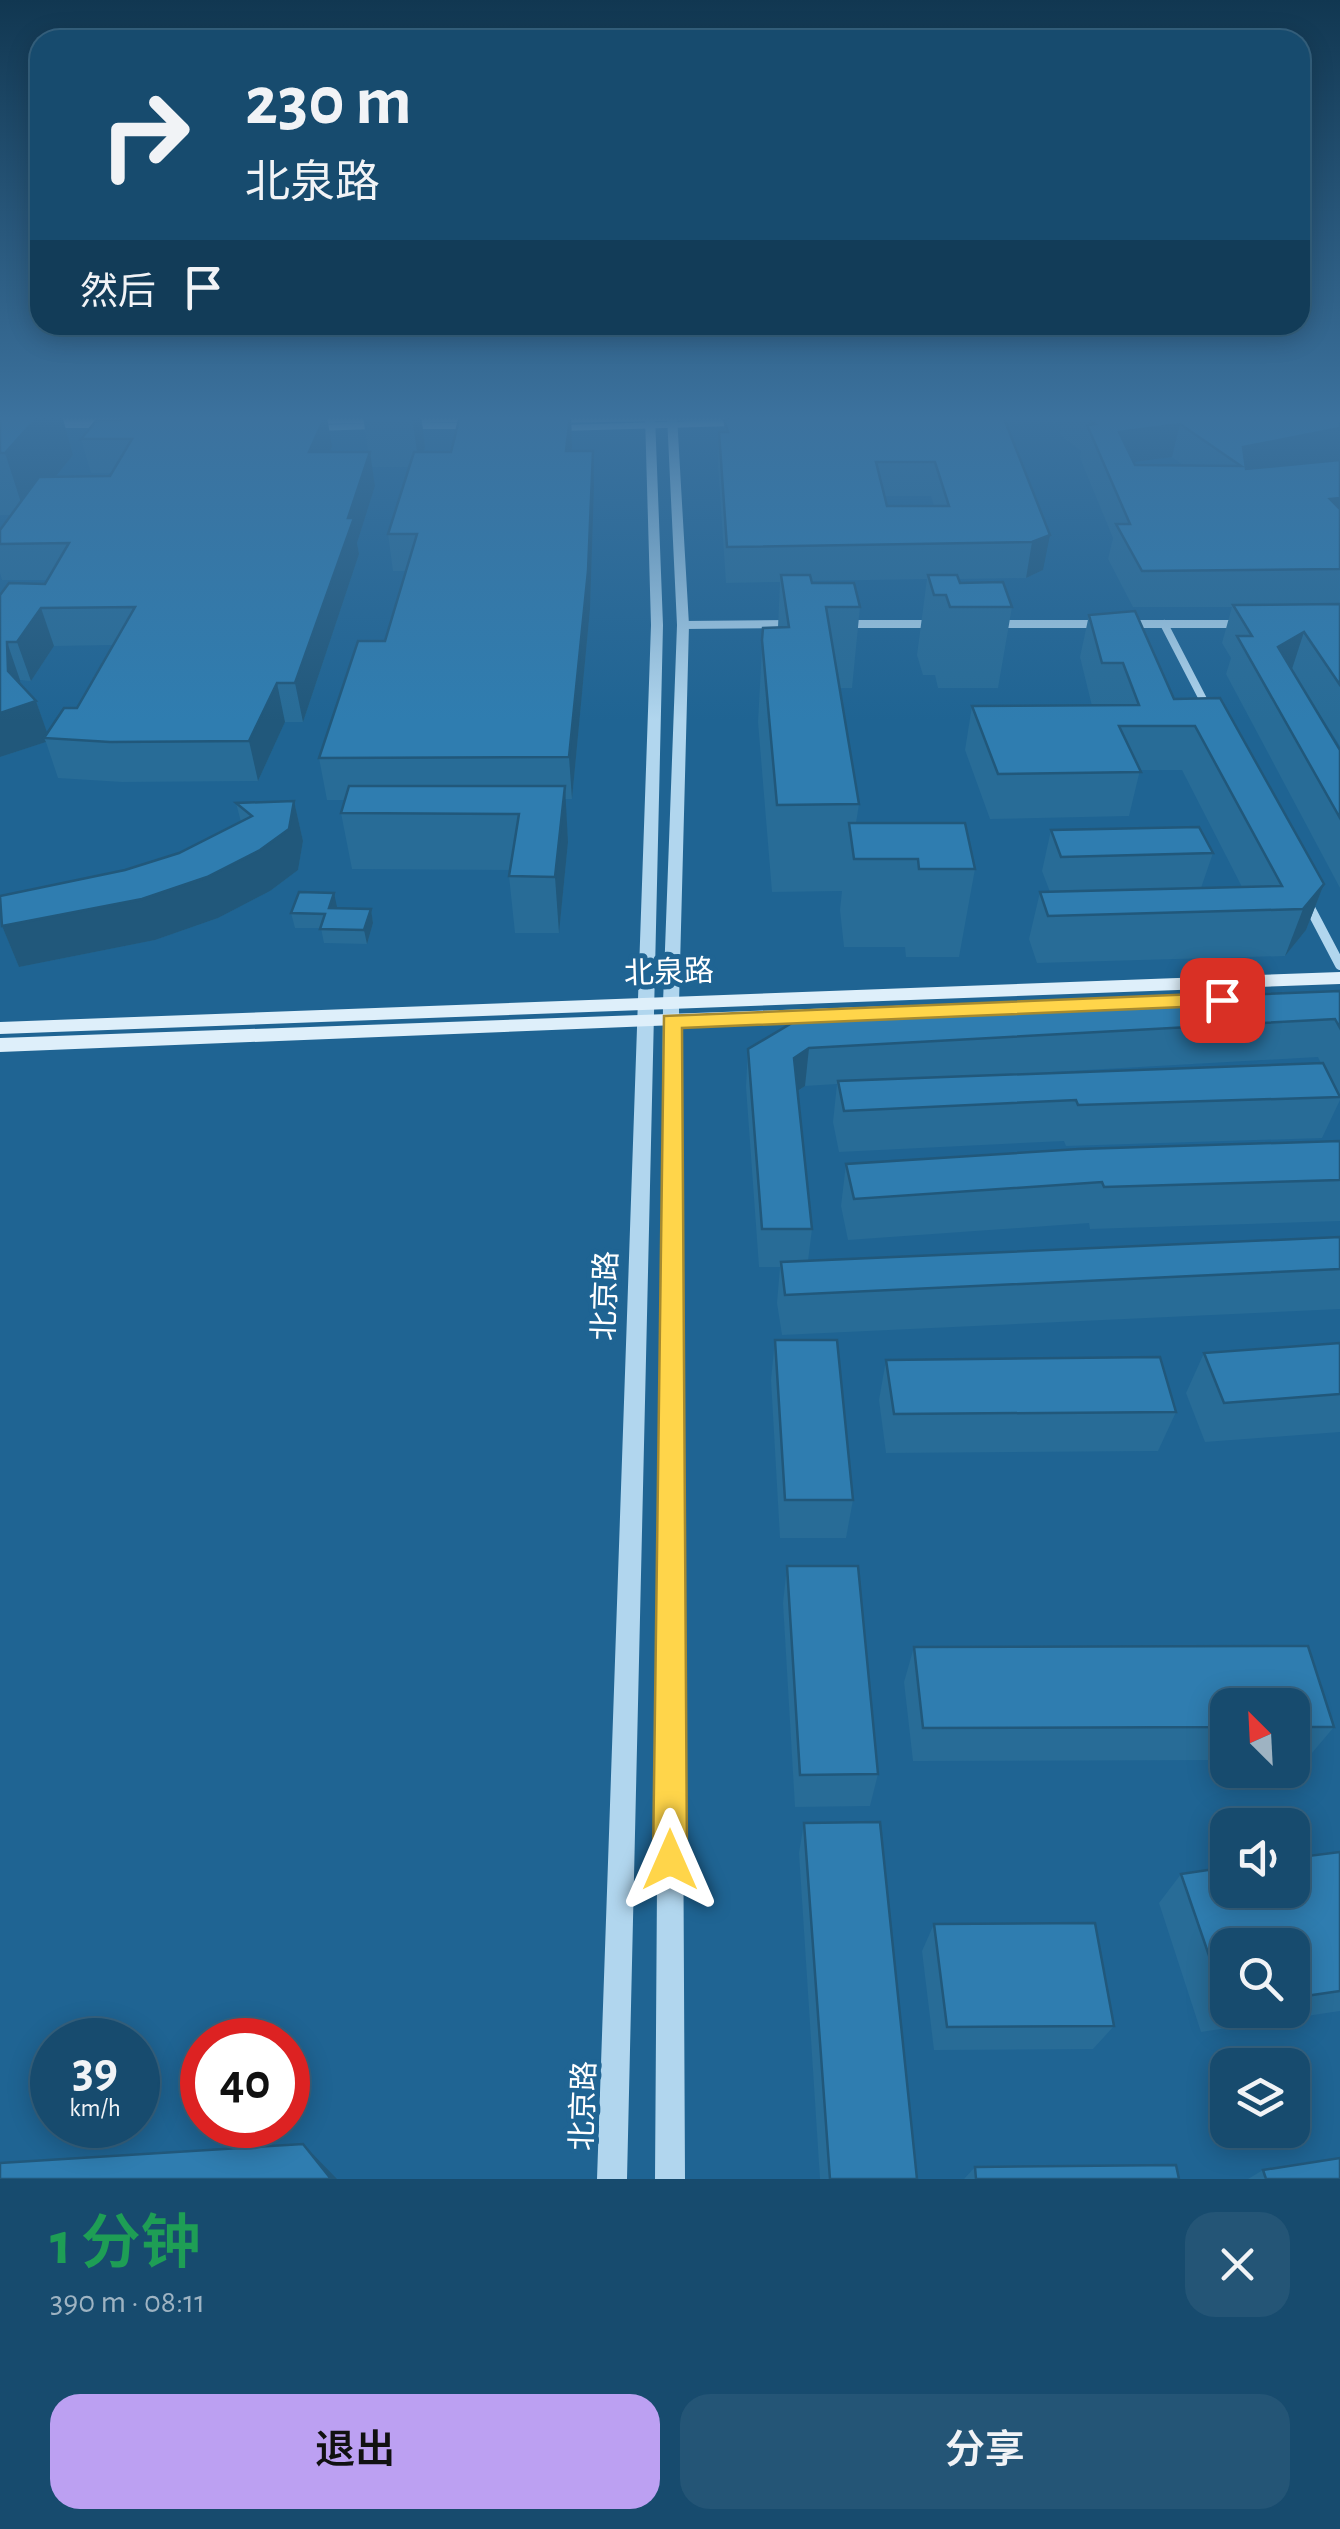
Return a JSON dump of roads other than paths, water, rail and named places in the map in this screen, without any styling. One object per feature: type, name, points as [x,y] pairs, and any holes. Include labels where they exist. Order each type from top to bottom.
[{"type":"main road","name":"北泉路","points":[[671,1012],[1340,978]]},
{"type":"main road","name":"北泉路","points":[[0,1028],[1340,995]]},
{"type":"main road","name":"北泉路","points":[[0,1045],[643,1012]]},
{"type":"street","name":"北京路","points":[[612,2179],[660,518]]},
{"type":"street","points":[[670,2179],[671,1012],[682,624],[672,518]]},
{"type":"street","points":[[682,624],[798,624]]},
{"type":"street","points":[[836,624],[952,624]]},
{"type":"street","points":[[990,624],[1106,624]]},
{"type":"street","points":[[1125,624],[1242,624]]},
{"type":"street","points":[[1164,624],[1217,726]]},
{"type":"street","points":[[1305,897],[1340,965]]}]
